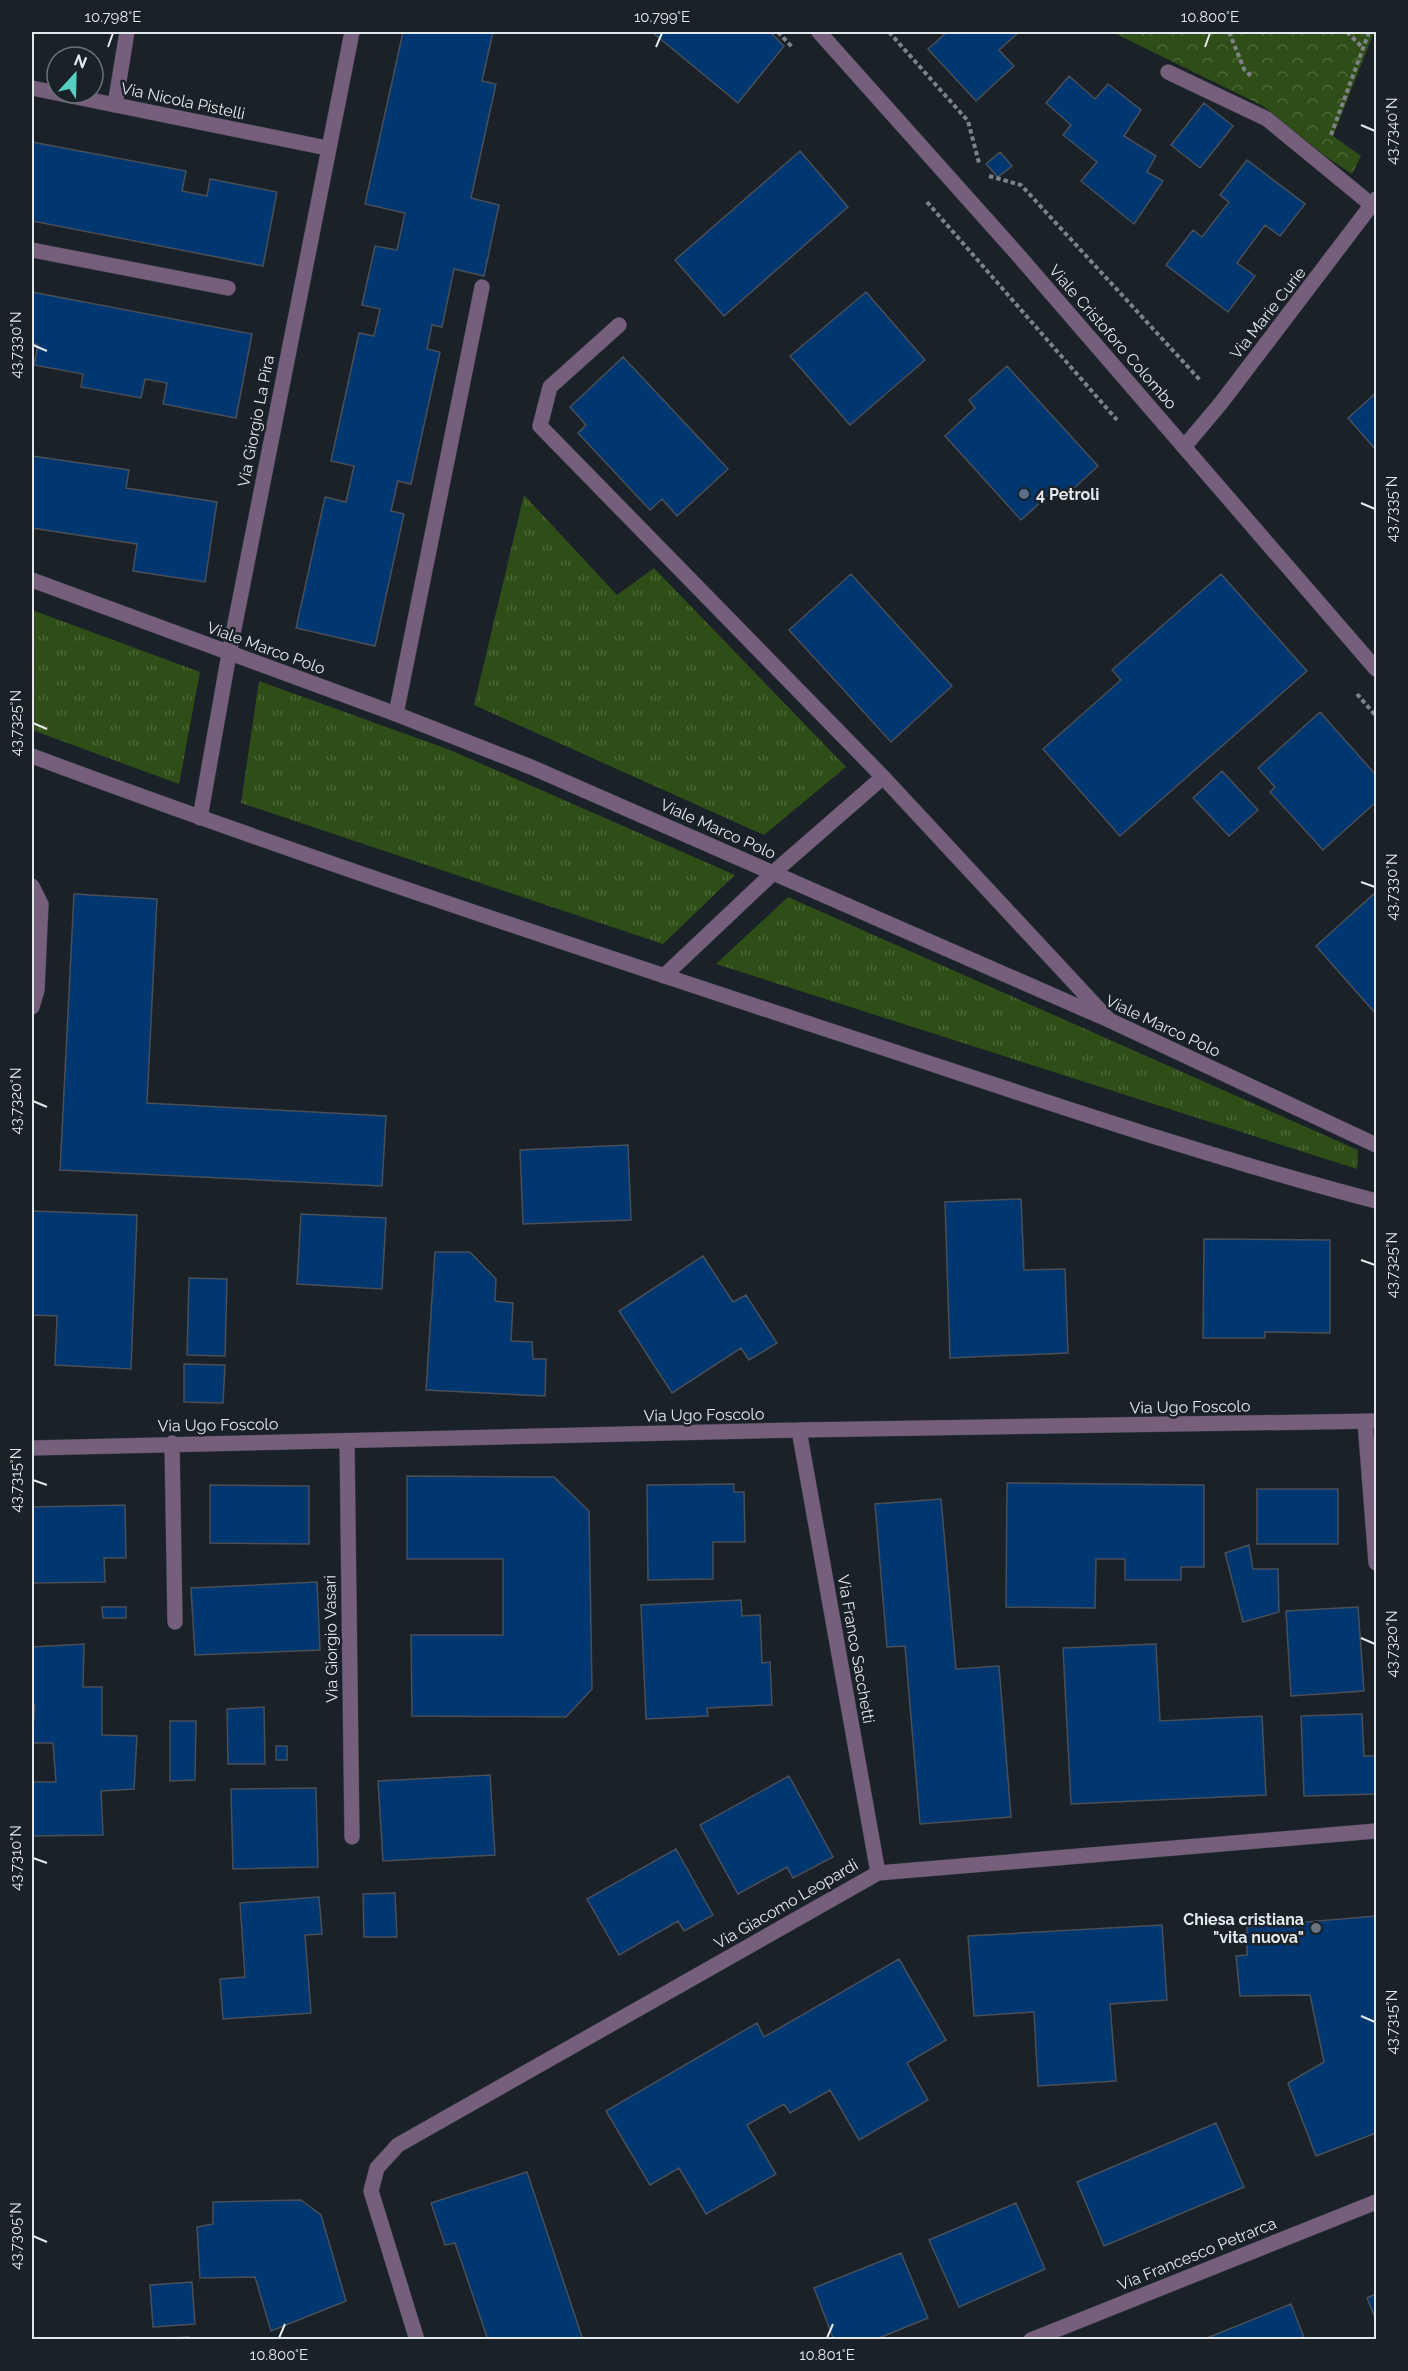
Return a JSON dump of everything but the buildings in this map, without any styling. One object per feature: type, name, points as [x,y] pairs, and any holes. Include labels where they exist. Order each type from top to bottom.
[{"type":"street","points":[[115,105],[127,32]]},
{"type":"street","name":"Via Giorgio La Pira","points":[[200,818],[229,654],[327,148],[352,32]]},
{"type":"street","name":"Viale Cristoforo Colombo","points":[[819,32],[1011,247],[1377,669]]},
{"type":"street","points":[[1168,72],[1267,119],[1375,202]]},
{"type":"street","name":"Via Nicola Pistelli","points":[[32,88],[327,148]]},
{"type":"street","name":"Via Marie Curie","points":[[1185,447],[1375,202]]},
{"type":"street","points":[[32,250],[228,288]]},
{"type":"street","points":[[396,714],[483,287]]},
{"type":"street","points":[[619,325],[550,387],[540,426],[883,777],[1109,1020]]},
{"type":"street","name":"Viale Marco Polo","points":[[32,580],[396,714],[531,767],[1109,1020],[1377,1145]]},
{"type":"street","points":[[32,756],[200,818],[664,976],[1135,1131],[1377,1201]]},
{"type":"street","points":[[664,976],[773,873],[883,777]]},
{"type":"street","points":[[32,886],[41,904],[36,990],[32,1007]]},
{"type":"street","points":[[1371,1422],[1377,1563]]},
{"type":"street","name":"Via Ugo Foscolo","points":[[32,1448],[799,1430],[1371,1422]]},
{"type":"street","name":"Via Franco Sacchetti","points":[[799,1430],[878,1873]]},
{"type":"street","name":"Via Giorgio Vasari","points":[[346,1441],[352,1837]]},
{"type":"street","points":[[172,1443],[175,1622]]},
{"type":"street","name":"Via Giacomo Leopardi","points":[[417,2340],[371,2191],[377,2169],[398,2145],[878,1873],[1377,1831]]},
{"type":"street","name":"Via Francesco Petrarca","points":[[1031,2340],[1377,2202]]},
{"type":"path","points":[[778,32],[798,55]]},
{"type":"path","points":[[889,32],[968,121],[977,161],[988,176],[1022,185],[1221,403]]},
{"type":"path","points":[[1347,32],[1363,48]]},
{"type":"path","points":[[1330,137],[1370,32]]},
{"type":"path","points":[[923,198],[1119,421]]},
{"type":"path","points":[[1353,690],[1377,716]]},
{"type":"green space","points":[[1112,32],[1374,32],[1333,136],[1361,156],[1352,174],[1325,156],[1263,106]]},
{"type":"green space","points":[[524,495],[617,595],[654,568],[846,767],[764,835],[474,705]]},
{"type":"green space","points":[[32,610],[200,672],[179,784],[32,730]]},
{"type":"green space","points":[[259,681],[450,750],[735,875],[663,944],[241,803]]},
{"type":"green space","points":[[788,897],[1358,1150],[1357,1169],[716,964]]},
{"type":"place","name":"4 Petroli","points":[[1024,494]]},
{"type":"place","name":"Chiesa cristiana \"vita nuova\"","points":[[1316,1928]]}]
